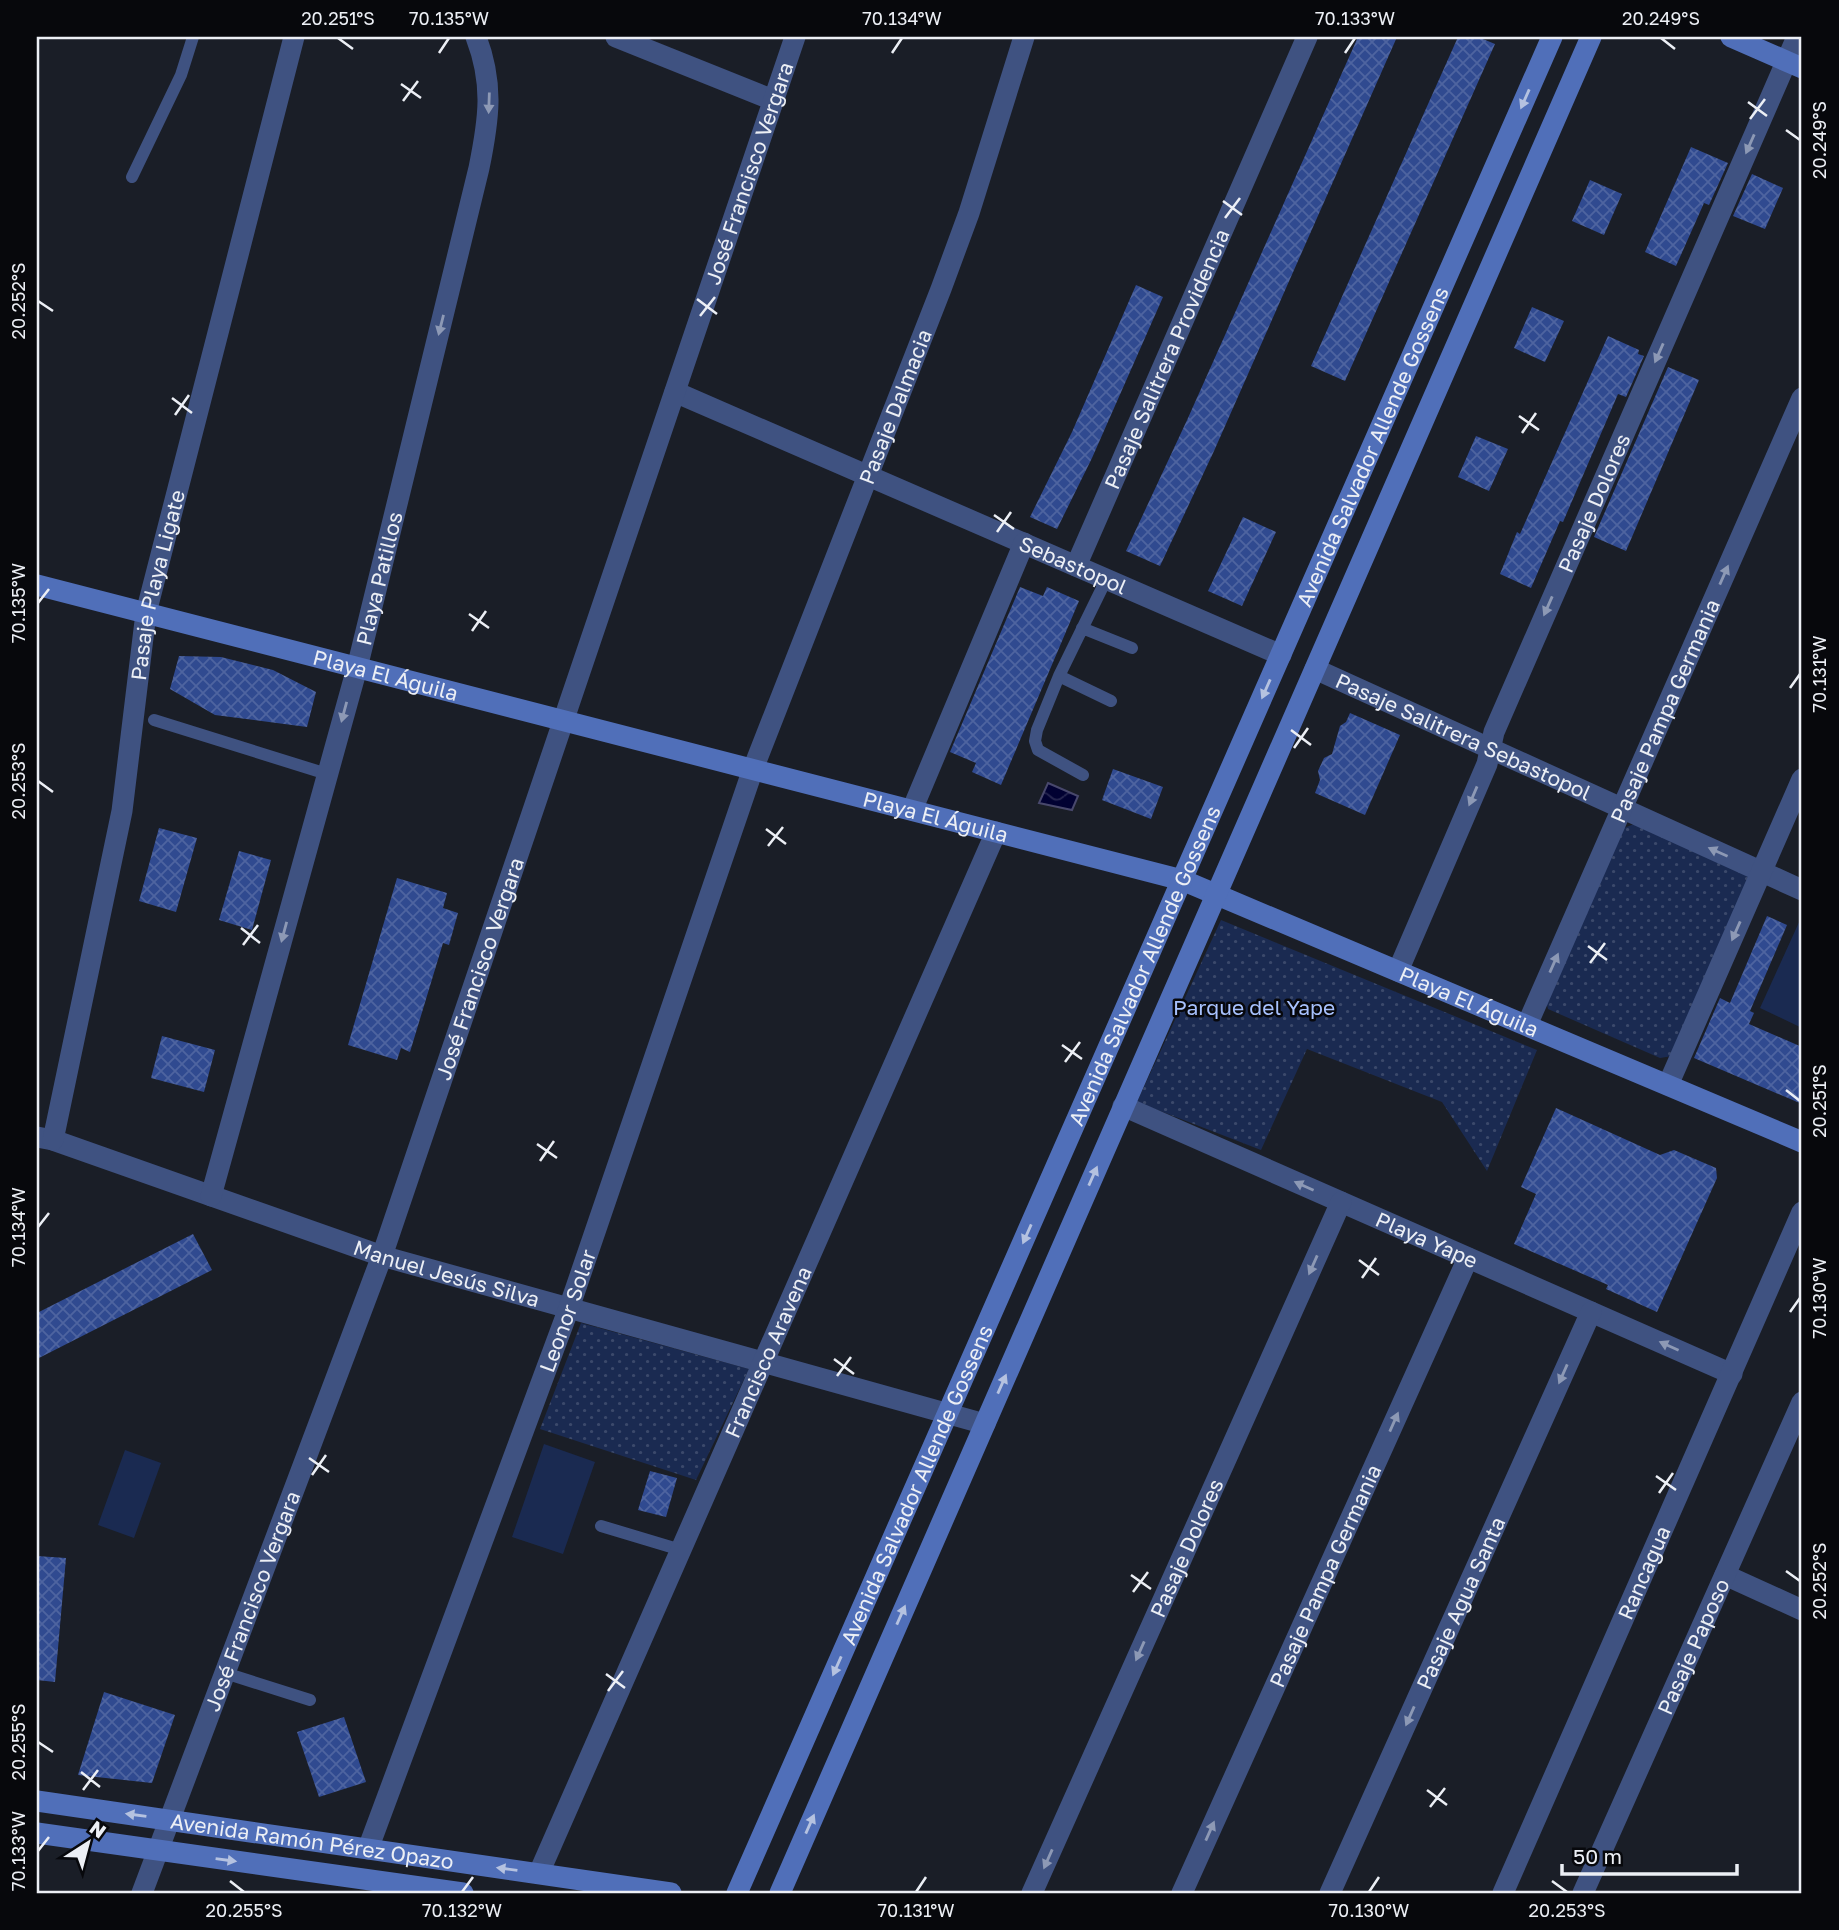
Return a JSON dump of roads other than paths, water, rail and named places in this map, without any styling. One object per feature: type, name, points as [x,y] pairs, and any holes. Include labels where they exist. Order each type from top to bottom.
[{"type":"main road","name":"Avenida Salvador Allende Gossens","points":[[737,1893],[1552,37]]},
{"type":"main road","name":"Avenida Salvador Allende Gossens","points":[[780,1893],[1591,37]]},
{"type":"main road","points":[[1731,37],[1794,65]]},
{"type":"main road","name":"Playa El Águila","points":[[37,585],[1182,880],[1802,1142]]},
{"type":"main road","name":"Avenida Ramón Pérez Opazo","points":[[37,1801],[671,1893]]},
{"type":"main road","name":"Avenida Ramón Pérez Opazo","points":[[37,1833],[449,1892]]},
{"type":"street","name":"Pasaje Playa Ligate","points":[[45,1139],[122,811],[146,613],[294,37]]},
{"type":"street","name":"Playa Patillos","points":[[211,1196],[357,668],[485,138],[489,89],[476,37]]},
{"type":"street","points":[[616,37],[773,100]]},
{"type":"street","name":"José Francisco Vergara","points":[[142,1893],[382,1256],[795,37]]},
{"type":"street","name":"Pasaje Dalmacia","points":[[753,769],[969,213],[1024,37]]},
{"type":"street","name":"Pasaje Salitrera Providencia","points":[[1076,566],[1307,37]]},
{"type":"street","name":"Pasaje Dolores","points":[[1398,971],[1487,764],[1494,732],[1794,65],[1797,37]]},
{"type":"street","name":"Sebastopol","points":[[674,392],[1281,655]]},
{"type":"street","name":"Pasaje Pampa Germania","points":[[1527,1026],[1802,398]]},
{"type":"street","points":[[912,810],[1024,543]]},
{"type":"street","name":"Pasaje Salitrera Sebastopol","points":[[1315,669],[1802,890]]},
{"type":"street","name":"Leonor Solar","points":[[369,1849],[569,1308],[753,769]]},
{"type":"street","points":[[1668,1085],[1802,779]]},
{"type":"street","name":"Francisco Aravena","points":[[539,1873],[996,832]]},
{"type":"street","name":"Playa Yape","points":[[1124,1107],[1731,1374]]},
{"type":"street","name":"Manuel Jesús Silva","points":[[45,1139],[382,1256],[985,1424]]},
{"type":"street","name":"Pasaje Dolores","points":[[1032,1893],[1341,1202]]},
{"type":"street","name":"Rancagua","points":[[1503,1893],[1802,1212]]},
{"type":"street","name":"Pasaje Pampa Germania","points":[[1182,1893],[1468,1258]]},
{"type":"street","name":"Pasaje Agua Santa","points":[[1330,1893],[1591,1312]]},
{"type":"street","name":"Pasaje Paposo","points":[[1583,1893],[1802,1402]]},
{"type":"street","points":[[1725,1575],[1802,1610]]},
{"type":"lane","points":[[132,177],[181,75],[192,37]]},
{"type":"lane","points":[[1083,775],[1038,750],[1035,741],[1059,676],[1106,580]]},
{"type":"lane","points":[[1082,628],[1132,648]]},
{"type":"lane","points":[[1059,676],[1111,701]]},
{"type":"lane","points":[[154,720],[327,774]]},
{"type":"lane","points":[[601,1525],[681,1550]]},
{"type":"lane","points":[[225,1673],[310,1700]]},
{"type":"water","points":[[1048,783],[1078,796],[1072,810],[1039,803]]},
{"type":"park label","name":"Parque del Yape","points":[[1254,1007]]}]
